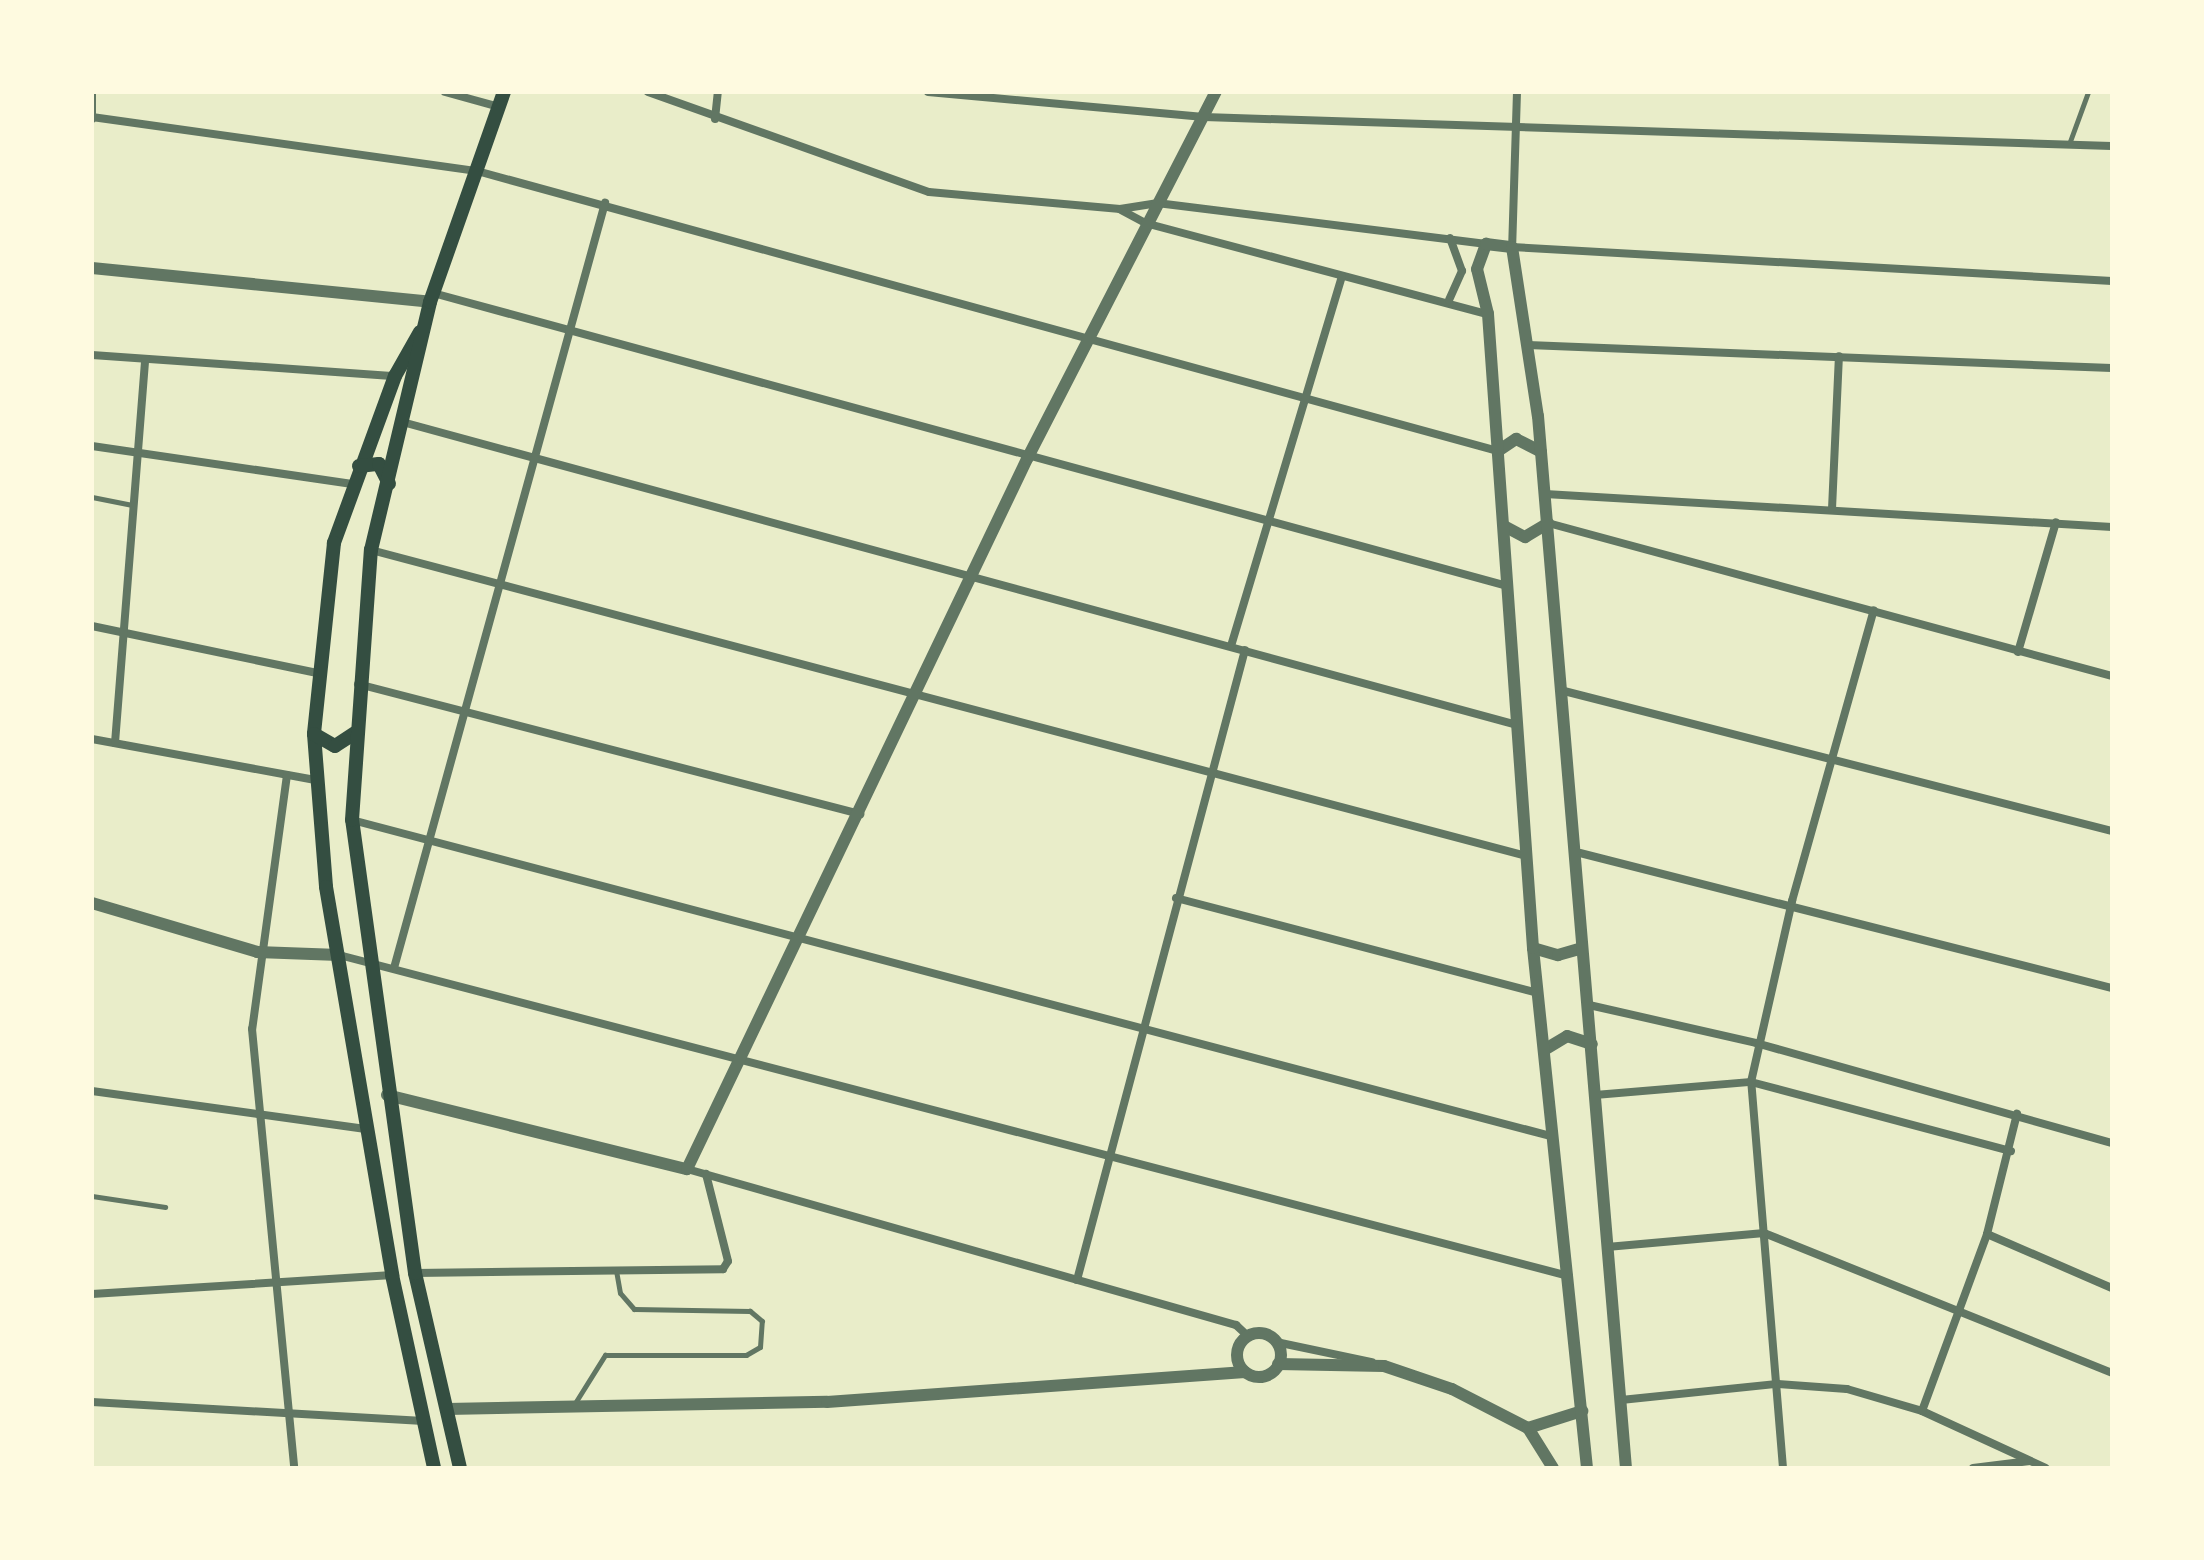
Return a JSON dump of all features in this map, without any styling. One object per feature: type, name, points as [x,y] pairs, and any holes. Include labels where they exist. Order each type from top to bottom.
[{"type":"main road","points":[[460,1468],[415,1273],[367,959],[352,820],[357,684],[371,550],[406,423],[432,297],[504,92]]},
{"type":"main road","points":[[424,325],[395,376],[352,484],[324,594],[314,734],[315,780],[367,1129],[392,1275],[434,1468]]},
{"type":"main road","points":[[359,466],[379,464],[389,485]]},
{"type":"main road","points":[[314,734],[335,746],[355,733]]},
{"type":"street","points":[[92,92],[92,118],[477,171],[1090,335],[1498,451],[1516,439],[1541,452]]},
{"type":"street","points":[[445,92],[499,107]]},
{"type":"street","points":[[648,92],[715,119],[929,192],[1120,209],[1157,203],[1512,247],[2112,281]]},
{"type":"street","points":[[715,119],[718,92]]},
{"type":"street","points":[[928,92],[1204,117],[2112,146]]},
{"type":"street","points":[[687,1169],[861,814],[1027,459],[1145,223],[1216,92]]},
{"type":"street","points":[[1517,92],[1512,247],[1541,452],[1580,853],[1582,948],[1626,1468]]},
{"type":"street","points":[[394,968],[434,837],[605,203]]},
{"type":"street","points":[[1120,209],[1145,223],[1342,276],[1449,300],[1488,314]]},
{"type":"street","points":[[1449,300],[1462,271],[1450,238]]},
{"type":"street","points":[[1486,244],[1477,269],[1488,314],[1533,948],[1570,1276],[1587,1468]]},
{"type":"street","points":[[92,268],[432,297],[570,331],[1027,459],[1509,586]]},
{"type":"street","points":[[1231,646],[1271,525],[1342,276]]},
{"type":"street","points":[[1528,345],[2112,368]]},
{"type":"street","points":[[92,355],[395,376]]},
{"type":"street","points":[[1832,509],[1839,356]]},
{"type":"street","points":[[115,743],[145,359]]},
{"type":"street","points":[[406,423],[1517,725]]},
{"type":"street","points":[[92,446],[352,484]]},
{"type":"street","points":[[1545,494],[2112,527]]},
{"type":"street","points":[[2018,652],[2056,522]]},
{"type":"street","points":[[1504,526],[1525,537],[1548,523],[2112,676]]},
{"type":"street","points":[[371,550],[915,693],[1211,777],[1527,856]]},
{"type":"street","points":[[1783,1468],[1751,1082],[1756,1043],[1792,901],[1874,610]]},
{"type":"street","points":[[92,626],[317,673]]},
{"type":"street","points":[[1077,1280],[1176,898],[1245,650]]},
{"type":"street","points":[[357,684],[467,709],[861,814]]},
{"type":"street","points":[[1564,691],[2112,831]]},
{"type":"street","points":[[92,739],[315,780]]},
{"type":"street","points":[[287,775],[257,952],[255,1115],[276,1283],[294,1468]]},
{"type":"street","points":[[352,820],[434,837],[1554,1137]]},
{"type":"street","points":[[1580,853],[1792,901],[2112,988]]},
{"type":"street","points":[[1176,898],[1538,993]]},
{"type":"street","points":[[92,903],[257,952],[367,959],[738,1060],[1570,1276]]},
{"type":"street","points":[[1533,948],[1558,955],[1582,948]]},
{"type":"street","points":[[1589,1005],[1756,1043],[2112,1143]]},
{"type":"street","points":[[1544,1050],[1567,1036],[1592,1044]]},
{"type":"street","points":[[1595,1095],[1751,1082],[2011,1151]]},
{"type":"street","points":[[92,1091],[367,1129]]},
{"type":"street","points":[[387,1095],[706,1174],[1236,1325],[1248,1336]]},
{"type":"street","points":[[1922,1411],[1987,1234],[2011,1151],[2017,1114]]},
{"type":"street","points":[[415,1273],[723,1269],[728,1261],[706,1174]]},
{"type":"street","points":[[1607,1247],[1764,1233],[2112,1373]]},
{"type":"street","points":[[1987,1234],[2112,1288]]},
{"type":"street","points":[[92,1294],[392,1275]]},
{"type":"street","points":[[1245,1372],[1237,1355],[1248,1336],[1264,1333],[1276,1342],[1384,1366],[1528,1428],[1553,1468]]},
{"type":"street","points":[[1276,1342],[1278,1364]]},
{"type":"street","points":[[447,1409],[575,1403],[827,1402],[1245,1372],[1261,1377],[1278,1364],[1384,1366]]},
{"type":"street","points":[[1621,1400],[1777,1384],[1847,1389],[1922,1411],[2046,1468]]},
{"type":"street","points":[[92,1402],[423,1421]]},
{"type":"street","points":[[1528,1428],[1582,1411]]},
{"type":"street","points":[[1973,1468],[2030,1461]]},
{"type":"lane","points":[[2069,144],[2088,92]]},
{"type":"lane","points":[[92,497],[132,505]]},
{"type":"lane","points":[[92,1196],[165,1207]]},
{"type":"lane","points":[[575,1403],[605,1355],[746,1355],[760,1347],[756,1314],[634,1309],[620,1293],[616,1270]]}]
